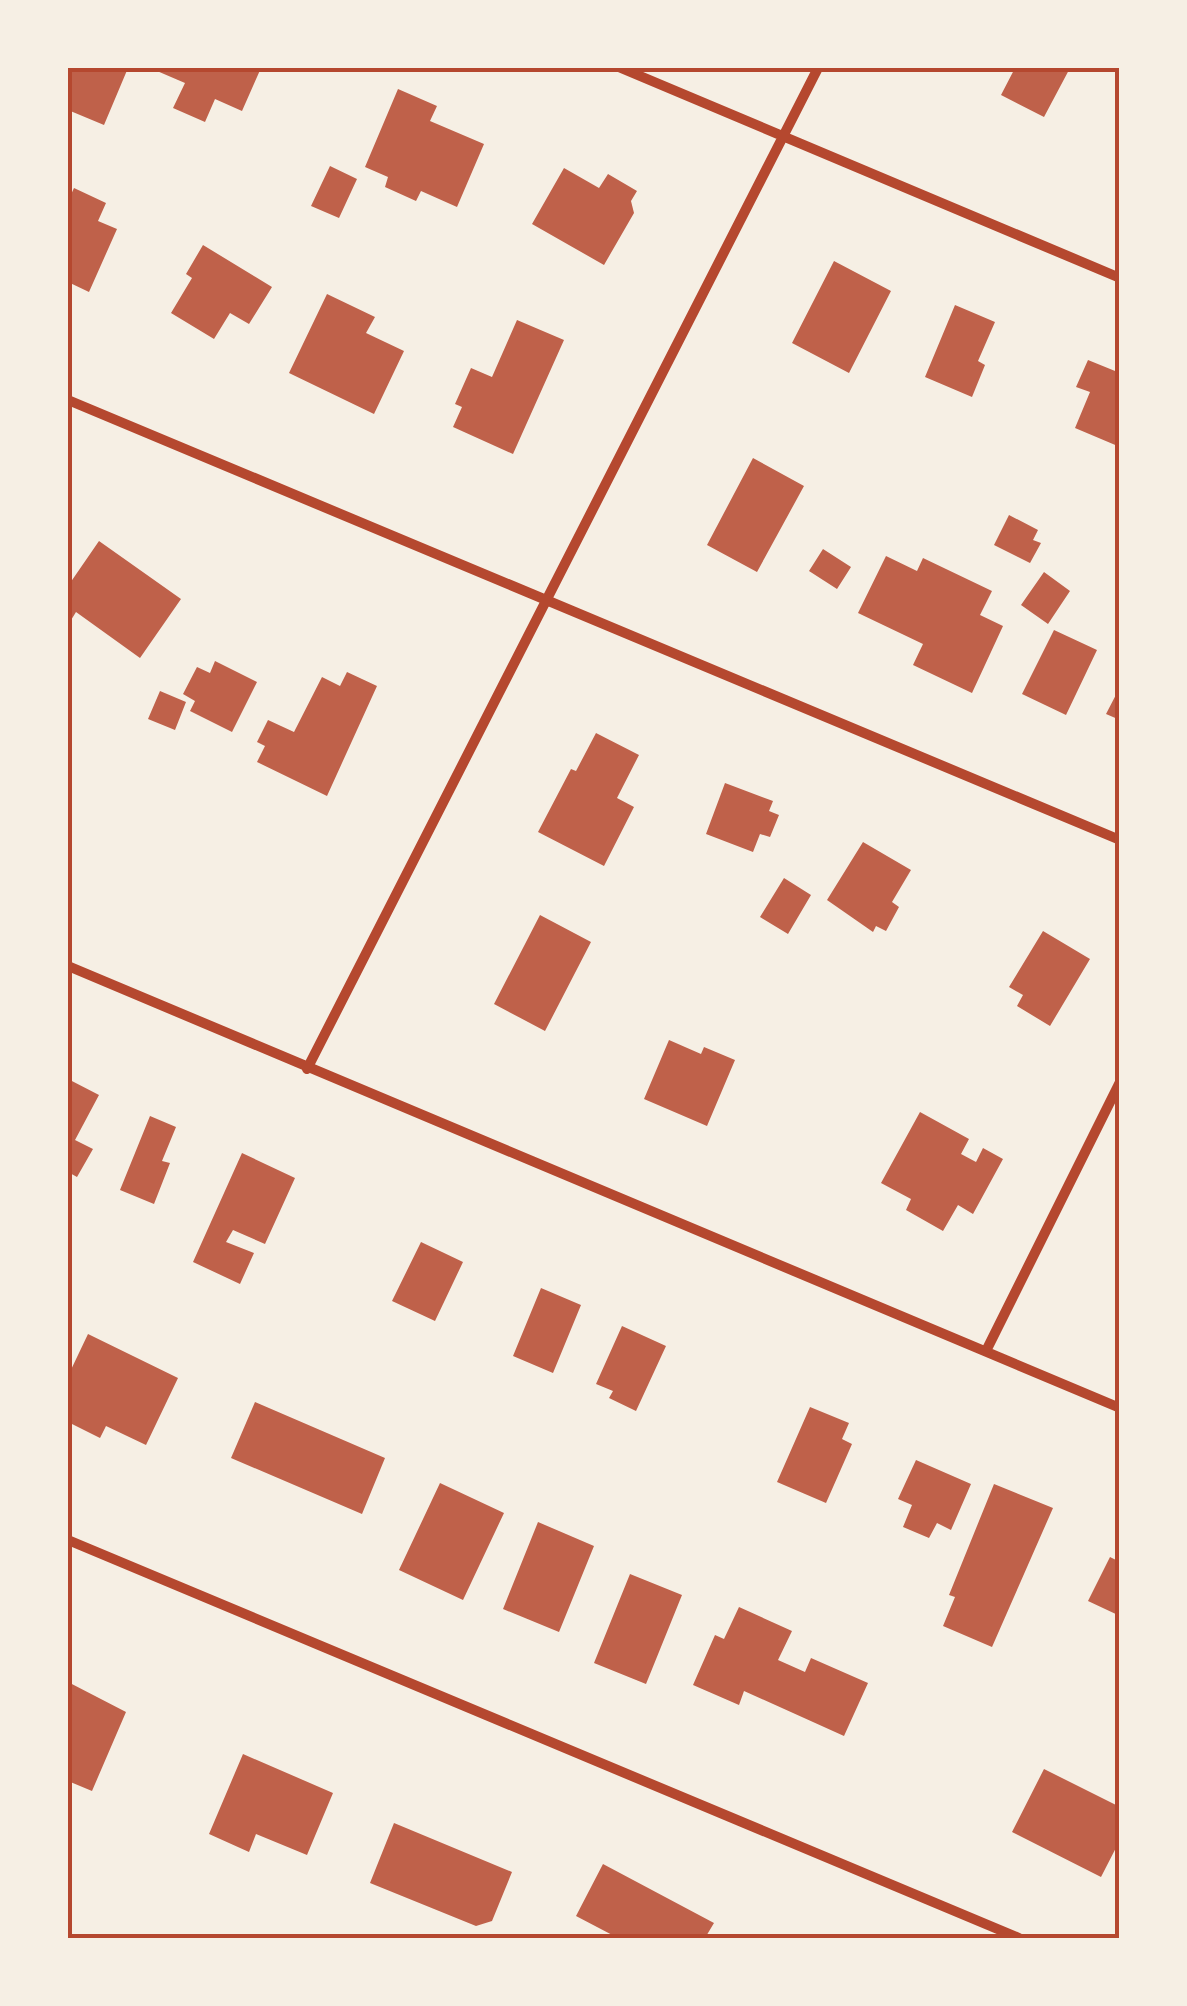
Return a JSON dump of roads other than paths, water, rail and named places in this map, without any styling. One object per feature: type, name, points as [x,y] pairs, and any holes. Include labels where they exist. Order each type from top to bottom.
[{"type":"street","points":[[621,68],[1120,278]]},
{"type":"street","points":[[307,1069],[818,68]]},
{"type":"street","points":[[68,400],[1120,840]]},
{"type":"street","points":[[68,966],[1120,1408]]},
{"type":"street","points":[[986,1351],[1120,1082]]},
{"type":"street","points":[[68,1540],[1019,1938]]}]
